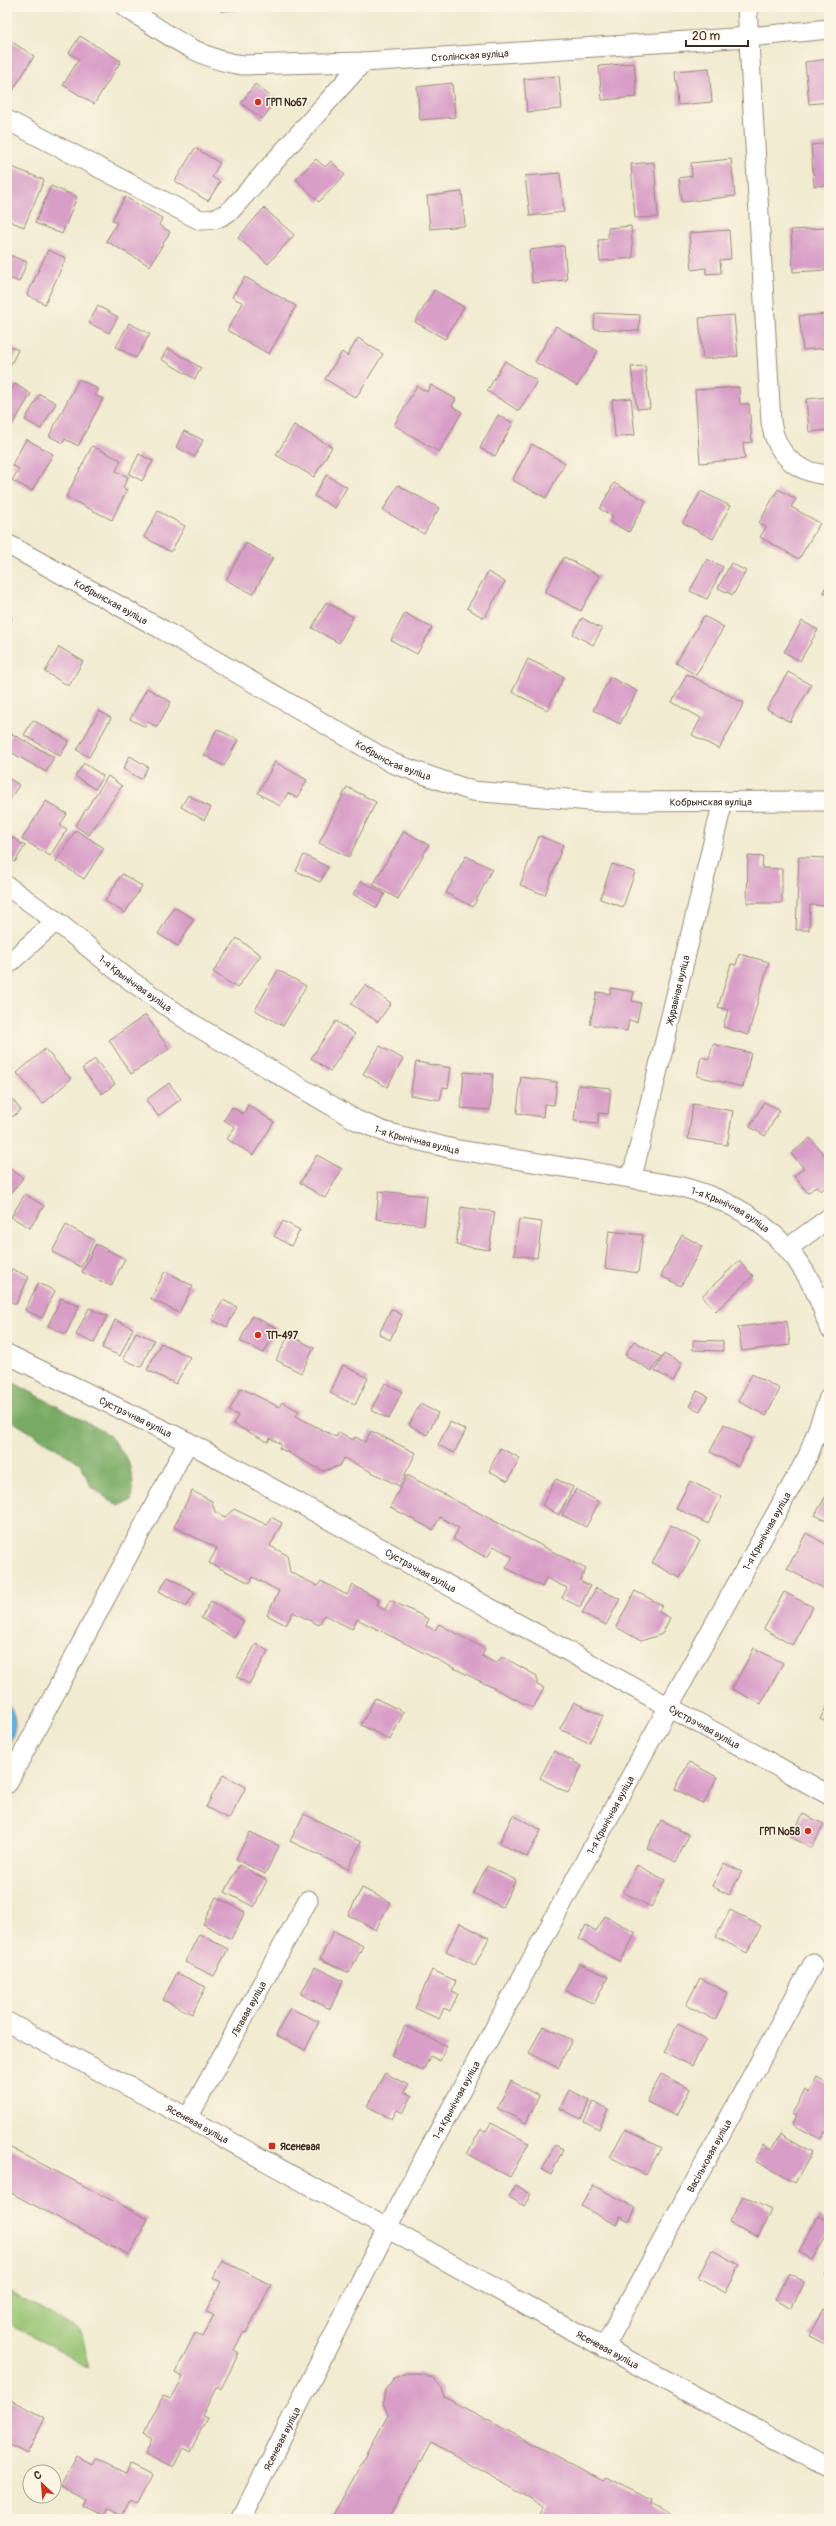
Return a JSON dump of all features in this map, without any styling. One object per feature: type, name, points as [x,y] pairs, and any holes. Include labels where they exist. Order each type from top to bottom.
[{"type":"street","name":"Столінская вуліца","points":[[125,7],[195,51],[226,63],[264,65],[363,62],[749,37],[829,29]]},
{"type":"street","points":[[747,7],[771,427],[776,444],[790,462],[812,473],[829,475]]},
{"type":"street","points":[[7,120],[200,220],[213,220],[222,217],[232,208],[363,62]]},
{"type":"street","name":"Кобрынская вуліца","points":[[7,544],[163,630],[392,763],[421,775],[472,792],[603,802],[829,801]]},
{"type":"street","name":"Журавіная вуліца","points":[[632,1177],[723,801]]},
{"type":"street","name":"1-я Крынічная вуліца","points":[[7,886],[56,922],[124,976],[191,1023],[356,1120],[385,1132],[453,1149],[632,1177],[700,1191],[725,1201],[757,1218],[788,1248],[816,1291],[829,1328]]},
{"type":"street","points":[[7,965],[56,922]]},
{"type":"street","points":[[788,1248],[829,1218]]},
{"type":"street","name":"Сустрэчная вуліца","points":[[7,1354],[188,1442],[829,1795]]},
{"type":"street","name":"1-я Крынічная вуліца","points":[[386,2229],[669,1706],[808,1456],[829,1398]]},
{"type":"street","points":[[7,1784],[188,1442]]},
{"type":"street","name":"Ліпавая вуліца","points":[[188,2118],[308,1900]]},
{"type":"street","name":"Васільковая вуліца","points":[[604,2348],[813,1964]]},
{"type":"street","name":"Ясеневая вуліца","points":[[7,2022],[188,2118],[386,2229],[604,2348],[828,2464]]},
{"type":"street","name":"Ясеневая вуліца","points":[[241,2519],[386,2229]]},
{"type":"green space","points":[[7,1379],[108,1434],[128,1460],[133,1481],[131,1501],[118,1506],[91,1487],[80,1463],[7,1418]]},
{"type":"green space","points":[[7,2291],[81,2331],[90,2368],[7,2322]]},
{"type":"water","points":[[7,1702],[11,1708],[15,1725],[7,1748]]},
{"type":"building","points":[[156,7],[172,7],[172,8],[156,10]]},
{"type":"building","points":[[220,7],[252,7],[252,8],[221,11]]},
{"type":"building","points":[[80,36],[121,61],[94,104],[63,85],[79,59],[69,53]]},
{"type":"building","points":[[7,39],[34,56],[10,95],[7,93]]},
{"type":"building","points":[[829,59],[829,102],[809,104],[805,62]]},
{"type":"building","points":[[634,63],[637,97],[602,100],[599,66]]},
{"type":"building","points":[[709,68],[712,102],[678,105],[675,71]]},
{"type":"building","points":[[559,76],[562,109],[527,112],[524,79]]},
{"type":"building","points":[[452,83],[455,117],[420,120],[417,87]]},
{"type":"building","name":"ГРП №67","points":[[255,84],[276,101],[262,119],[241,103]]},
{"type":"building","points":[[829,143],[829,185],[814,186],[811,145]]},
{"type":"building","points":[[195,148],[220,163],[212,177],[220,182],[208,201],[175,181]]},
{"type":"building","points":[[316,159],[325,167],[331,161],[345,175],[319,202],[296,179]]},
{"type":"building","points":[[731,159],[735,196],[682,202],[679,178],[692,176],[691,163]]},
{"type":"building","points":[[654,162],[658,217],[635,218],[631,164]]},
{"type":"building","points":[[7,165],[44,180],[24,227],[7,220]]},
{"type":"building","points":[[560,173],[564,212],[530,216],[525,176]]},
{"type":"building","points":[[51,186],[77,197],[62,234],[35,223]]},
{"type":"building","points":[[462,192],[465,226],[430,229],[427,196]]},
{"type":"building","points":[[125,197],[162,218],[159,225],[170,232],[150,266],[106,241],[117,223],[112,220]]},
{"type":"building","points":[[264,208],[294,235],[268,264],[238,238]]},
{"type":"building","points":[[631,226],[633,258],[600,261],[598,240],[608,239],[608,228]]},
{"type":"building","points":[[826,228],[829,270],[793,272],[791,230]]},
{"type":"building","points":[[729,230],[731,259],[720,260],[721,273],[706,274],[706,268],[692,270],[689,233]]},
{"type":"building","points":[[564,246],[567,280],[532,283],[529,250]]},
{"type":"building","points":[[48,250],[66,258],[45,304],[27,295]]},
{"type":"building","points":[[7,254],[27,262],[19,282],[7,277]]},
{"type":"building","points":[[245,277],[296,306],[269,354],[227,330],[243,303],[232,297]]},
{"type":"building","points":[[434,290],[464,307],[445,339],[415,322]]},
{"type":"building","points":[[98,306],[118,317],[109,333],[89,323]]},
{"type":"building","points":[[595,313],[640,315],[639,331],[594,329]]},
{"type":"building","points":[[829,314],[829,348],[803,350],[799,316]]},
{"type":"building","points":[[734,315],[738,356],[703,359],[699,318]]},
{"type":"building","points":[[129,323],[150,334],[136,358],[116,347]]},
{"type":"building","points":[[556,326],[598,351],[577,386],[535,362]]},
{"type":"building","points":[[358,338],[383,354],[356,398],[325,379],[342,352],[347,356]]},
{"type":"building","points":[[7,345],[18,350],[7,372]]},
{"type":"building","points":[[168,348],[201,368],[195,379],[161,359]]},
{"type":"building","points":[[505,361],[537,381],[519,411],[487,391]]},
{"type":"building","points":[[645,366],[650,408],[637,409],[631,367]]},
{"type":"building","points":[[79,379],[98,389],[95,395],[103,399],[78,446],[65,439],[63,443],[49,436]]},
{"type":"building","points":[[15,384],[31,394],[11,427],[7,425],[7,397]]},
{"type":"building","points":[[431,385],[456,399],[452,406],[462,412],[439,452],[394,425],[417,386],[427,392]]},
{"type":"building","points":[[739,387],[740,404],[749,404],[752,442],[743,443],[745,459],[700,463],[695,390]]},
{"type":"building","points":[[40,394],[56,403],[41,429],[25,420]]},
{"type":"building","points":[[829,397],[829,430],[809,432],[806,399]]},
{"type":"building","points":[[631,398],[635,435],[615,437],[612,400]]},
{"type":"building","points":[[498,415],[513,423],[495,456],[480,448]]},
{"type":"building","points":[[294,425],[332,447],[314,477],[276,455]]},
{"type":"building","points":[[184,431],[203,440],[195,457],[176,447]]},
{"type":"building","points":[[26,439],[53,454],[32,491],[12,480],[19,469],[12,465]]},
{"type":"building","points":[[532,444],[565,463],[546,498],[512,480]]},
{"type":"building","points":[[92,446],[121,460],[116,471],[128,477],[123,488],[127,490],[112,520],[66,497]]},
{"type":"building","points":[[139,454],[153,461],[142,481],[129,474]]},
{"type":"building","points":[[326,475],[347,487],[335,508],[314,496]]},
{"type":"building","points":[[614,483],[646,501],[629,532],[610,522],[613,516],[600,509]]},
{"type":"building","points":[[398,485],[439,508],[424,534],[383,510]]},
{"type":"building","points":[[778,489],[796,499],[791,507],[820,523],[799,559],[760,537],[766,527],[759,523]]},
{"type":"building","points":[[701,491],[730,506],[713,539],[683,523]]},
{"type":"building","points":[[158,511],[185,526],[171,552],[144,537]]},
{"type":"building","points":[[246,543],[273,558],[253,594],[226,580]]},
{"type":"building","points":[[564,557],[600,576],[581,611],[545,592]]},
{"type":"building","points":[[707,559],[723,567],[707,599],[690,591]]},
{"type":"building","points":[[731,563],[746,571],[733,595],[718,588]]},
{"type":"building","points":[[488,572],[505,582],[484,618],[467,608]]},
{"type":"building","points":[[829,582],[829,595],[823,592]]},
{"type":"building","points":[[326,602],[353,617],[339,643],[312,628]]},
{"type":"building","points":[[405,613],[432,628],[417,654],[391,640]]},
{"type":"building","points":[[7,615],[12,618],[7,628]]},
{"type":"building","points":[[704,616],[724,627],[696,675],[676,663]]},
{"type":"building","points":[[582,618],[602,629],[593,645],[573,634]]},
{"type":"building","points":[[802,621],[818,630],[800,661],[784,652]]},
{"type":"building","points":[[59,647],[83,661],[69,686],[45,672]]},
{"type":"building","points":[[528,659],[564,677],[547,710],[512,692]]},
{"type":"building","points":[[788,672],[811,685],[790,722],[767,709]]},
{"type":"building","points":[[687,674],[744,703],[719,749],[692,735],[701,718],[672,702]]},
{"type":"building","points":[[610,677],[637,691],[620,724],[593,710]]},
{"type":"building","points":[[147,688],[171,702],[157,727],[148,722],[145,727],[130,719]]},
{"type":"building","points":[[99,711],[111,718],[89,757],[77,750]]},
{"type":"building","points":[[33,720],[69,741],[60,756],[24,735]]},
{"type":"building","points":[[217,729],[238,740],[224,766],[204,755]]},
{"type":"building","points":[[12,734],[54,757],[46,772],[7,750],[7,743]]},
{"type":"building","points":[[130,756],[148,767],[141,779],[123,769]]},
{"type":"building","points":[[275,762],[307,780],[297,798],[288,793],[280,806],[258,793]]},
{"type":"building","points":[[84,763],[103,776],[95,789],[75,776]]},
{"type":"building","points":[[108,776],[122,786],[89,835],[75,826]]},
{"type":"building","points":[[7,777],[19,785],[7,804]]},
{"type":"building","points":[[347,787],[376,802],[349,857],[319,843]]},
{"type":"building","points":[[188,795],[211,808],[204,820],[181,807]]},
{"type":"building","points":[[46,801],[67,814],[60,825],[67,829],[50,856],[22,839]]},
{"type":"building","points":[[76,830],[104,848],[84,879],[56,861]]},
{"type":"building","points":[[404,831],[429,845],[398,899],[373,885]]},
{"type":"building","points":[[539,836],[563,845],[545,895],[520,885]]},
{"type":"building","points":[[12,837],[25,846],[15,862],[7,857],[7,845]]},
{"type":"building","points":[[304,855],[328,867],[320,882],[296,871]]},
{"type":"building","points":[[466,856],[492,869],[473,907],[446,893]]},
{"type":"building","points":[[748,856],[763,857],[762,868],[782,869],[782,903],[747,903]]},
{"type":"building","points":[[799,857],[829,858],[829,906],[810,905],[809,930],[796,930]]},
{"type":"building","points":[[612,864],[635,872],[623,907],[600,899]]},
{"type":"building","points":[[122,874],[142,886],[125,913],[105,901]]},
{"type":"building","points":[[361,881],[385,894],[377,908],[353,894]]},
{"type":"building","points":[[174,907],[194,919],[178,946],[158,934]]},
{"type":"building","points":[[237,938],[261,955],[237,988],[213,972]]},
{"type":"building","points":[[739,954],[769,962],[748,1035],[723,1027],[728,1010],[718,1007],[731,964],[736,965]]},
{"type":"building","points":[[278,970],[306,986],[283,1026],[255,1010]]},
{"type":"building","points":[[365,985],[391,1003],[378,1022],[351,1004]]},
{"type":"building","points":[[611,988],[634,992],[632,1001],[641,1003],[637,1022],[629,1020],[627,1031],[590,1024],[597,992],[610,994]]},
{"type":"building","points":[[146,1015],[169,1049],[131,1074],[109,1040]]},
{"type":"building","points":[[336,1021],[355,1034],[330,1071],[311,1058]]},
{"type":"building","points":[[713,1044],[751,1053],[743,1087],[697,1076],[701,1057],[709,1059]]},
{"type":"building","points":[[380,1046],[403,1059],[387,1087],[363,1074]]},
{"type":"building","points":[[45,1049],[71,1079],[43,1104],[17,1073]]},
{"type":"building","points":[[95,1059],[115,1084],[102,1094],[82,1069]]},
{"type":"building","points":[[416,1062],[451,1068],[448,1088],[443,1087],[440,1100],[410,1095]]},
{"type":"building","points":[[464,1072],[493,1074],[490,1110],[461,1108]]},
{"type":"building","points":[[521,1077],[557,1082],[554,1105],[544,1104],[543,1117],[517,1113]]},
{"type":"building","points":[[169,1083],[181,1099],[158,1116],[146,1100]]},
{"type":"building","points":[[578,1085],[611,1088],[608,1114],[599,1113],[598,1123],[574,1121]]},
{"type":"building","points":[[7,1093],[21,1110],[7,1121]]},
{"type":"building","points":[[764,1102],[780,1110],[765,1136],[750,1127]]},
{"type":"building","points":[[693,1104],[733,1111],[727,1145],[688,1139]]},
{"type":"building","points":[[248,1105],[274,1122],[253,1155],[227,1139],[235,1127],[224,1120],[232,1107],[243,1114]]},
{"type":"building","points":[[810,1138],[829,1161],[829,1184],[821,1191],[816,1186],[808,1193],[794,1176],[804,1168],[791,1154]]},
{"type":"building","points":[[317,1155],[342,1169],[325,1198],[300,1183]]},
{"type":"building","points":[[7,1166],[23,1178],[11,1193],[7,1190]]},
{"type":"building","points":[[379,1191],[427,1196],[424,1225],[376,1219]]},
{"type":"building","points":[[25,1194],[44,1206],[30,1228],[11,1217]]},
{"type":"building","points":[[461,1207],[495,1212],[489,1250],[456,1245]]},
{"type":"building","points":[[519,1219],[542,1222],[537,1258],[514,1255]]},
{"type":"building","points":[[283,1221],[300,1230],[291,1246],[274,1236]]},
{"type":"building","points":[[66,1225],[94,1240],[81,1267],[52,1252]]},
{"type":"building","points":[[609,1231],[643,1235],[638,1273],[605,1268]]},
{"type":"building","points":[[682,1235],[702,1246],[681,1286],[661,1276]]},
{"type":"building","points":[[96,1244],[125,1259],[111,1286],[82,1272]]},
{"type":"building","points":[[739,1261],[753,1276],[716,1311],[702,1296]]},
{"type":"building","points":[[12,1269],[29,1277],[16,1304],[7,1300],[7,1279]]},
{"type":"building","points":[[165,1271],[193,1286],[179,1313],[151,1299]]},
{"type":"building","points":[[38,1283],[55,1291],[42,1318],[25,1310]]},
{"type":"building","points":[[61,1298],[79,1306],[66,1334],[48,1326]]},
{"type":"building","points":[[223,1300],[237,1307],[227,1327],[212,1320]]},
{"type":"building","points":[[89,1308],[107,1316],[94,1343],[76,1335]]},
{"type":"building","points":[[391,1309],[402,1315],[390,1340],[379,1334]]},
{"type":"building","name":"ТП-497","points":[[252,1316],[277,1328],[264,1353],[240,1341]]},
{"type":"building","points":[[115,1320],[133,1328],[120,1356],[102,1348]]},
{"type":"building","points":[[787,1321],[790,1345],[742,1351],[738,1327]]},
{"type":"building","points":[[136,1332],[154,1340],[141,1367],[123,1359]]},
{"type":"building","points":[[289,1335],[314,1348],[301,1373],[276,1360]]},
{"type":"building","points":[[693,1340],[723,1341],[723,1351],[693,1350]]},
{"type":"building","points":[[634,1341],[661,1357],[652,1371],[625,1355]]},
{"type":"building","points":[[161,1343],[190,1357],[176,1384],[147,1370]]},
{"type":"building","points":[[664,1354],[682,1364],[673,1381],[655,1371]]},
{"type":"building","points":[[343,1365],[368,1378],[355,1405],[330,1393]]},
{"type":"building","points":[[752,1374],[780,1389],[766,1416],[738,1401]]},
{"type":"building","points":[[385,1383],[402,1391],[389,1419],[371,1410]]},
{"type":"building","points":[[241,1388],[279,1407],[282,1402],[299,1411],[296,1416],[336,1437],[339,1432],[353,1440],[355,1437],[365,1442],[371,1431],[416,1453],[399,1486],[344,1458],[339,1466],[323,1471],[279,1448],[281,1444],[270,1438],[268,1442],[233,1424],[238,1415],[229,1411]]},
{"type":"building","points":[[697,1391],[708,1396],[700,1411],[689,1406]]},
{"type":"building","points":[[420,1404],[438,1413],[427,1435],[409,1425]]},
{"type":"building","points":[[450,1422],[466,1430],[454,1453],[438,1445]]},
{"type":"building","points":[[724,1424],[752,1439],[738,1466],[710,1452]]},
{"type":"building","points":[[500,1448],[520,1458],[508,1481],[489,1471]]},
{"type":"building","points":[[407,1475],[586,1569],[580,1581],[590,1586],[580,1607],[562,1598],[567,1588],[546,1578],[542,1587],[506,1568],[513,1557],[494,1546],[487,1558],[453,1539],[459,1528],[440,1517],[433,1530],[390,1507]]},
{"type":"building","points":[[556,1479],[573,1487],[559,1515],[542,1505]]},
{"type":"building","points":[[690,1481],[722,1497],[708,1524],[676,1508]]},
{"type":"building","points":[[576,1489],[599,1502],[586,1527],[562,1515]]},
{"type":"building","points":[[192,1491],[212,1501],[215,1512],[225,1517],[234,1509],[267,1525],[271,1517],[282,1523],[270,1546],[287,1555],[290,1572],[318,1586],[321,1581],[347,1595],[353,1585],[379,1600],[377,1606],[385,1610],[390,1600],[429,1619],[426,1626],[435,1630],[439,1624],[485,1649],[482,1656],[495,1663],[503,1657],[537,1676],[537,1685],[544,1688],[533,1708],[357,1619],[352,1629],[324,1615],[319,1625],[293,1612],[286,1625],[267,1615],[279,1591],[253,1577],[250,1583],[209,1563],[217,1548],[174,1527]]},
{"type":"building","points":[[827,1494],[829,1496],[829,1522],[815,1515]]},
{"type":"building","points":[[671,1526],[700,1541],[680,1578],[652,1563]]},
{"type":"building","points":[[806,1533],[829,1546],[829,1587],[827,1590],[787,1569]]},
{"type":"building","points":[[168,1577],[195,1592],[186,1607],[159,1591]]},
{"type":"building","points":[[596,1588],[620,1599],[606,1625],[582,1613]]},
{"type":"building","points":[[635,1591],[662,1605],[659,1612],[670,1618],[662,1634],[641,1641],[616,1627]]},
{"type":"building","points":[[784,1592],[813,1607],[792,1645],[764,1629]]},
{"type":"building","points":[[211,1601],[244,1621],[234,1638],[201,1618]]},
{"type":"building","points":[[256,1644],[268,1651],[249,1684],[237,1677]]},
{"type":"building","points":[[754,1648],[783,1663],[761,1704],[732,1689]]},
{"type":"building","points":[[375,1698],[404,1712],[390,1740],[361,1725]]},
{"type":"building","points":[[574,1702],[603,1716],[589,1743],[560,1729]]},
{"type":"building","points":[[829,1702],[829,1723],[820,1719]]},
{"type":"building","points":[[829,1731],[829,1741],[825,1738]]},
{"type":"building","points":[[554,1751],[582,1766],[568,1793],[540,1778]]},
{"type":"building","points":[[689,1762],[717,1777],[704,1804],[675,1789]]},
{"type":"building","points":[[223,1775],[246,1787],[229,1819],[206,1807]]},
{"type":"building","points":[[304,1814],[361,1842],[348,1869],[290,1841]]},
{"type":"building","name":"ГРП №58","points":[[803,1814],[824,1824],[812,1848],[791,1837]]},
{"type":"building","points":[[513,1815],[541,1830],[527,1857],[499,1843]]},
{"type":"building","points":[[661,1820],[689,1835],[676,1862],[647,1848]]},
{"type":"building","points":[[250,1832],[279,1846],[265,1874],[236,1859]]},
{"type":"building","points":[[724,1863],[742,1872],[729,1895],[712,1886]]},
{"type":"building","points":[[239,1865],[267,1880],[254,1907],[225,1892]]},
{"type":"building","points":[[637,1865],[665,1880],[651,1907],[623,1892]]},
{"type":"building","points":[[487,1866],[516,1880],[502,1907],[473,1893]]},
{"type":"building","points":[[362,1888],[390,1902],[376,1930],[348,1915]]},
{"type":"building","points":[[216,1897],[245,1912],[231,1939],[203,1924]]},
{"type":"building","points":[[730,1910],[761,1926],[747,1953],[716,1937]]},
{"type":"building","points":[[605,1916],[636,1933],[620,1962],[579,1939],[586,1925],[596,1931]]},
{"type":"building","points":[[460,1923],[489,1938],[475,1965],[446,1951]]},
{"type":"building","points":[[334,1931],[363,1946],[349,1973],[320,1959]]},
{"type":"building","points":[[199,1934],[228,1949],[214,1976],[185,1962]]},
{"type":"building","points":[[579,1963],[608,1977],[594,2004],[565,1990]]},
{"type":"building","points":[[315,1967],[343,1981],[330,2009],[301,1994]]},
{"type":"building","points":[[432,1970],[456,1981],[452,1991],[458,1994],[450,2011],[444,2008],[439,2019],[415,2008]]},
{"type":"building","points":[[177,1973],[206,1987],[192,2014],[163,2000]]},
{"type":"building","points":[[700,1978],[728,1993],[715,2020],[686,2005]]},
{"type":"building","points":[[290,2008],[319,2022],[305,2050],[276,2035]]},
{"type":"building","points":[[678,2024],[706,2039],[692,2066],[664,2052]]},
{"type":"building","points":[[405,2026],[447,2046],[440,2061],[430,2056],[423,2071],[391,2056]]},
{"type":"building","points":[[543,2026],[572,2040],[558,2068],[529,2053]]},
{"type":"building","points":[[385,2073],[408,2085],[404,2092],[412,2096],[403,2113],[397,2110],[392,2119],[367,2106]]},
{"type":"building","points":[[661,2074],[690,2089],[676,2116],[647,2102]]},
{"type":"building","points":[[817,2077],[829,2084],[829,2130],[828,2133],[824,2131],[820,2139],[792,2124],[796,2116],[792,2114],[805,2090],[809,2093]]},
{"type":"building","points":[[511,2081],[539,2096],[526,2123],[497,2108]]},
{"type":"building","points":[[569,2090],[590,2100],[581,2119],[560,2108]]},
{"type":"building","points":[[594,2102],[608,2110],[599,2129],[584,2121]]},
{"type":"building","points":[[491,2123],[529,2143],[510,2177],[467,2154],[481,2129],[486,2131]]},
{"type":"building","points":[[625,2129],[661,2148],[646,2175],[610,2157]]},
{"type":"building","points":[[780,2135],[812,2153],[795,2183],[755,2161],[763,2145],[771,2150]]},
{"type":"building","points":[[555,2145],[563,2149],[551,2175],[542,2170]]},
{"type":"building","points":[[7,2146],[148,2219],[129,2255],[7,2191]]},
{"type":"building","points":[[516,2185],[531,2194],[524,2206],[509,2197]]},
{"type":"building","points":[[593,2185],[636,2208],[629,2222],[620,2217],[616,2225],[581,2206]]},
{"type":"building","points":[[743,2196],[771,2210],[758,2237],[729,2223]]},
{"type":"building","points":[[818,2216],[829,2222],[829,2230],[813,2260],[799,2252]]},
{"type":"building","points":[[712,2250],[740,2265],[726,2292],[698,2277]]},
{"type":"building","points":[[222,2260],[271,2285],[246,2333],[244,2332],[234,2350],[239,2353],[221,2389],[217,2386],[202,2416],[207,2418],[190,2452],[183,2448],[173,2468],[145,2454],[152,2439],[143,2434],[163,2396],[171,2399],[183,2377],[175,2373],[195,2333],[202,2337],[214,2315],[206,2312],[221,2282],[213,2278]]},
{"type":"building","points":[[829,2267],[829,2278],[825,2275]]},
{"type":"building","points":[[788,2273],[805,2282],[791,2308],[775,2300]]},
{"type":"building","points":[[823,2309],[829,2312],[829,2346],[809,2336]]},
{"type":"building","points":[[407,2373],[419,2373],[432,2377],[442,2388],[444,2397],[603,2481],[606,2478],[652,2500],[651,2504],[679,2519],[537,2519],[544,2506],[431,2443],[388,2519],[331,2519],[388,2415],[383,2403],[385,2390],[394,2378]]},
{"type":"building","points":[[7,2398],[45,2418],[27,2454],[7,2444]]},
{"type":"building","points":[[77,2456],[92,2464],[95,2458],[126,2474],[130,2465],[152,2476],[137,2505],[130,2501],[122,2517],[107,2509],[104,2516],[82,2505],[85,2499],[62,2488]]},
{"type":"place","name":"ГРП №67","points":[[258,102]]},
{"type":"place","name":"ТП-497","points":[[258,1335]]},
{"type":"place","name":"ГРП №58","points":[[808,1831]]},
{"type":"place","name":"Ясеневая","points":[[272,2146]]}]
